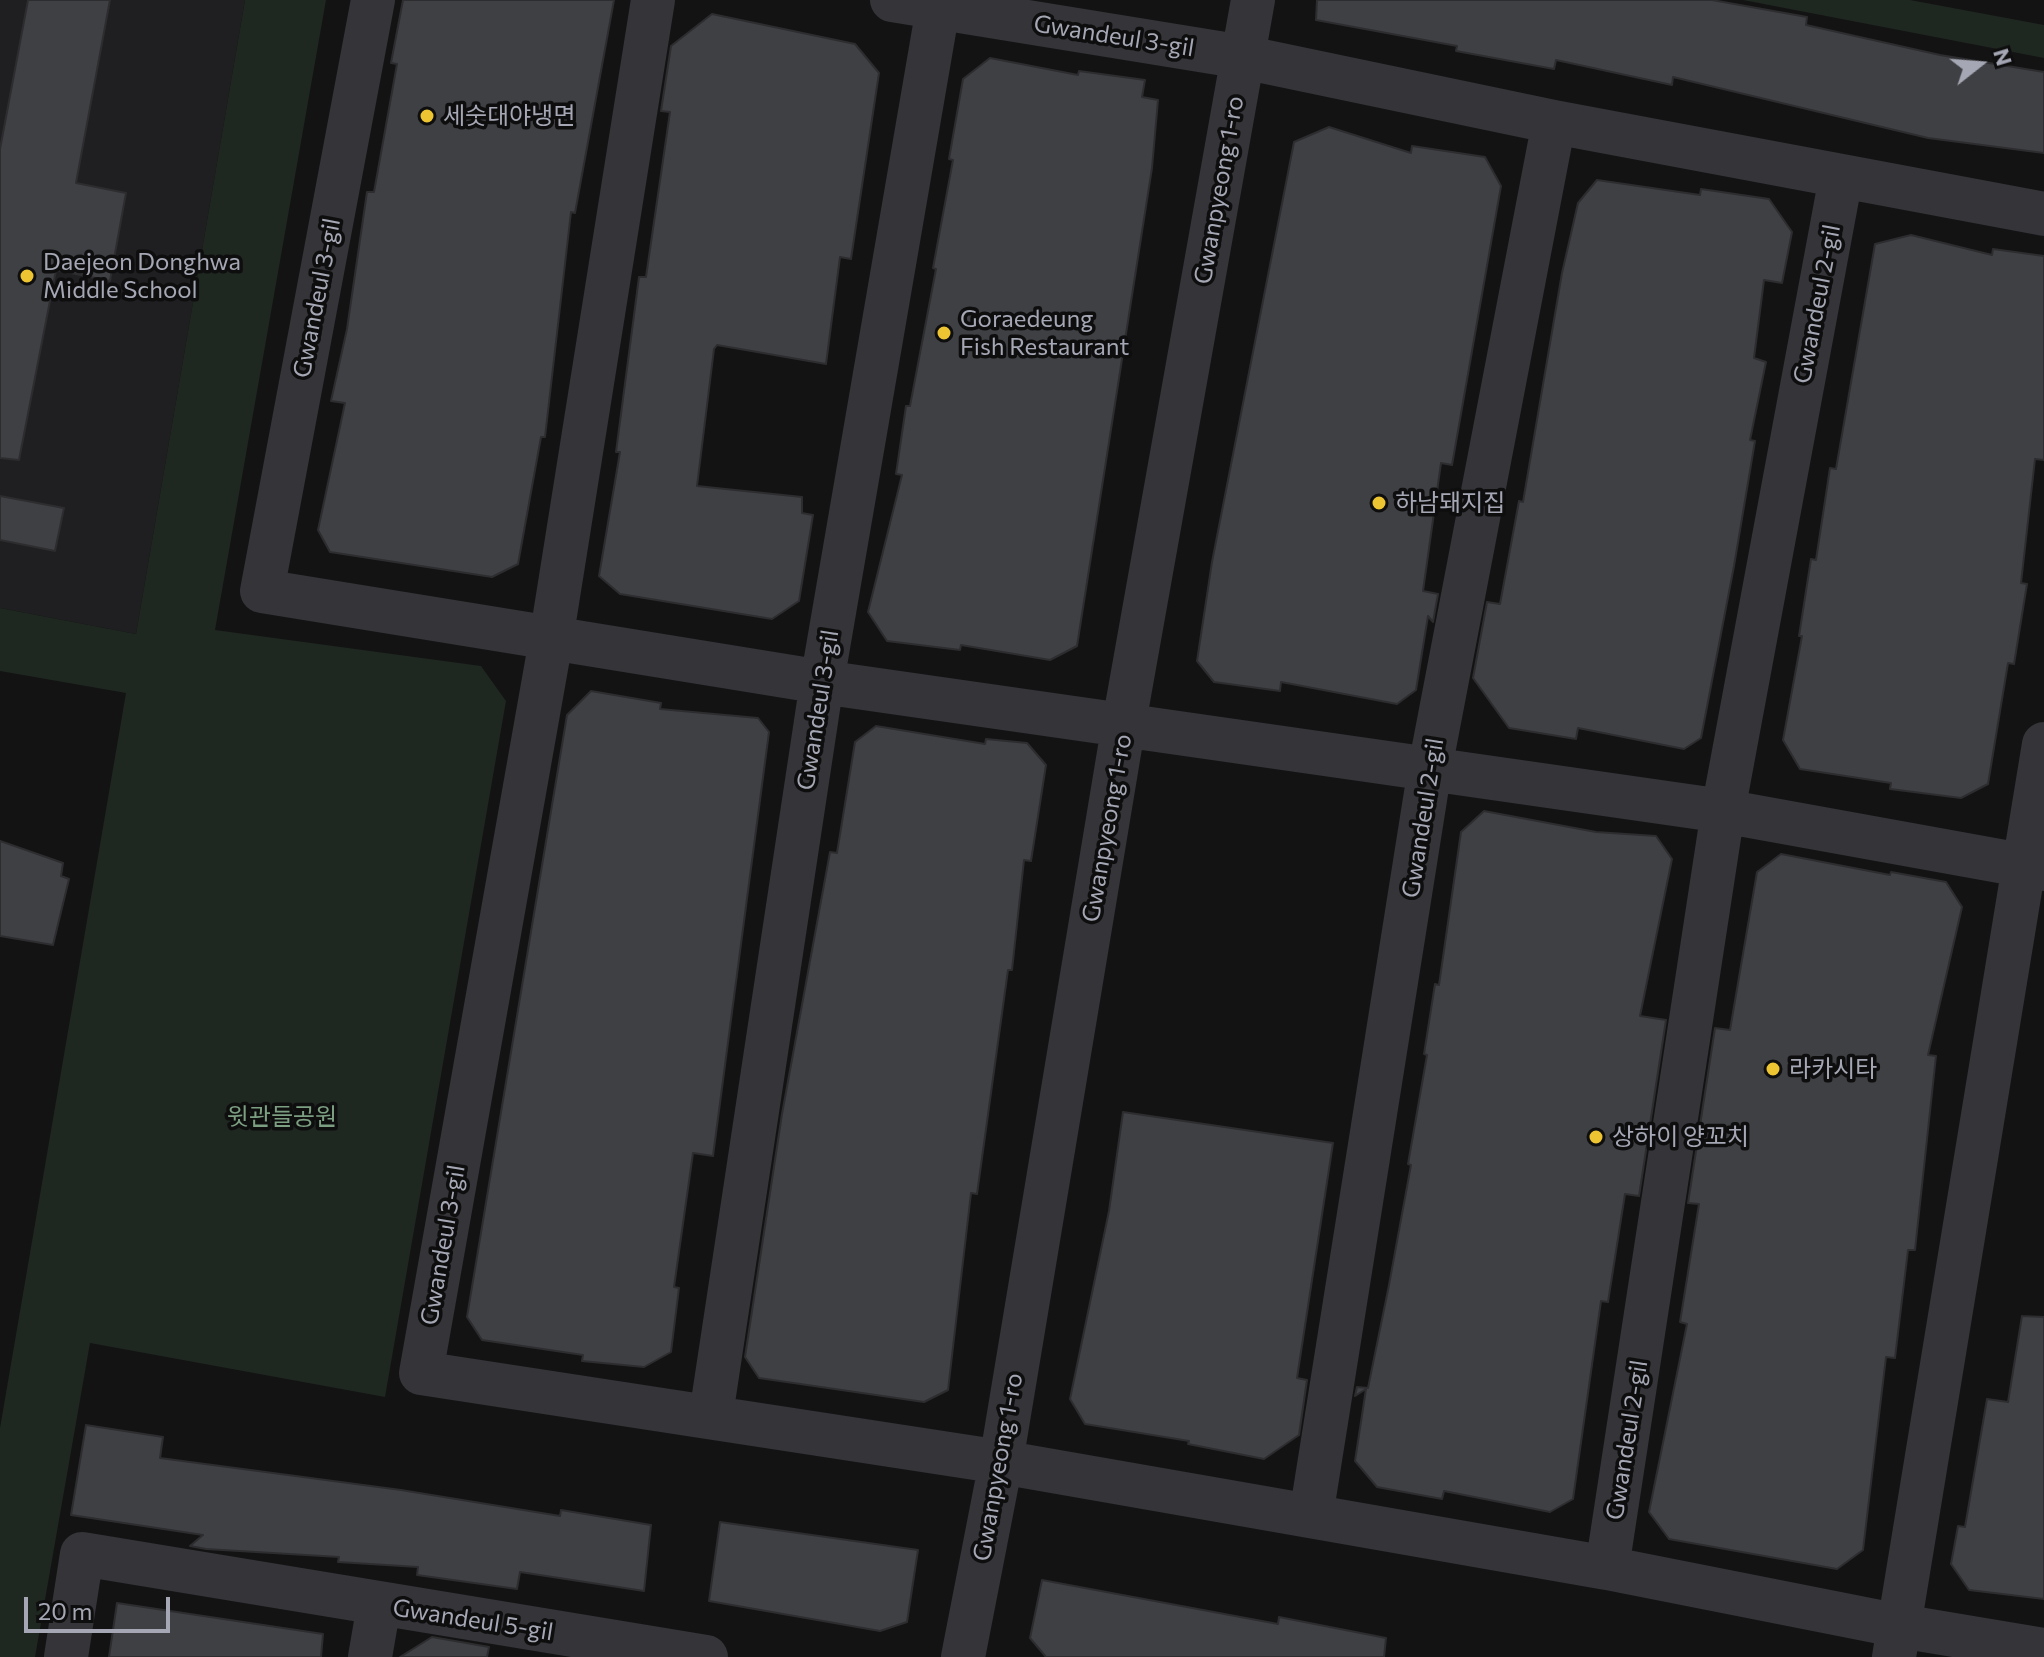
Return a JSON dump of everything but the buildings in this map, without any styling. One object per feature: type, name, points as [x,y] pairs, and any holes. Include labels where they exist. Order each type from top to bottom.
[{"type":"street","name":"Gwandeul 3-gil","points":[[373,0],[262,591],[551,640]]},
{"type":"street","name":"Gwandeul 3-gil","points":[[653,0],[551,640],[421,1373],[711,1415],[1001,1462]]},
{"type":"street","name":"Gwandeul 3-gil","points":[[892,0],[1243,57]]},
{"type":"street","name":"Gwanpyeong 1-ro","points":[[963,1657],[1001,1462],[1124,723],[1253,0]]},
{"type":"street","name":"Gwandeul 3-gil","points":[[711,1415],[822,682],[938,8]]},
{"type":"street","points":[[1243,57],[1554,122],[2044,214]]},
{"type":"street","name":"Gwandeul 2-gil","points":[[1311,1516],[1430,768],[1554,122]]},
{"type":"street","name":"Gwandeul 2-gil","points":[[1607,1568],[1723,811],[1841,177]]},
{"type":"street","points":[[551,640],[822,682],[1723,811],[2033,868]]},
{"type":"street","points":[[1897,1642],[2033,868],[2044,744]]},
{"type":"street","points":[[1001,1462],[1607,1568],[1897,1642],[2044,1650]]},
{"type":"street","name":"Gwandeul 5-gil","points":[[66,1657],[82,1554],[662,1654],[706,1657]]},
{"type":"street","name":"Gwandeul 5-gil","points":[[370,1657],[379,1605]]},
{"type":"shaded area","points":[[0,0],[245,0],[136,634],[0,608]]},
{"type":"green space","name":"윗관들공원","points":[[245,0],[326,0],[215,630],[481,666],[506,701],[385,1397],[90,1343],[35,1657],[0,1657],[0,1428],[126,693],[0,671],[0,608],[136,634]]},
{"type":"green space","points":[[1743,0],[1910,0],[2044,25],[2044,58]]},
{"type":"place","name":"세숫대야냉면","points":[[427,116]]},
{"type":"place","name":"Daejeon Donghwa Middle School","points":[[27,276]]},
{"type":"place","name":"Goraedeung Fish Restaurant","points":[[944,333]]},
{"type":"place","name":"하남돼지집","points":[[1379,503]]},
{"type":"place","name":"라카시타","points":[[1773,1069]]},
{"type":"place","name":"상하이 양꼬치","points":[[1596,1137]]}]
